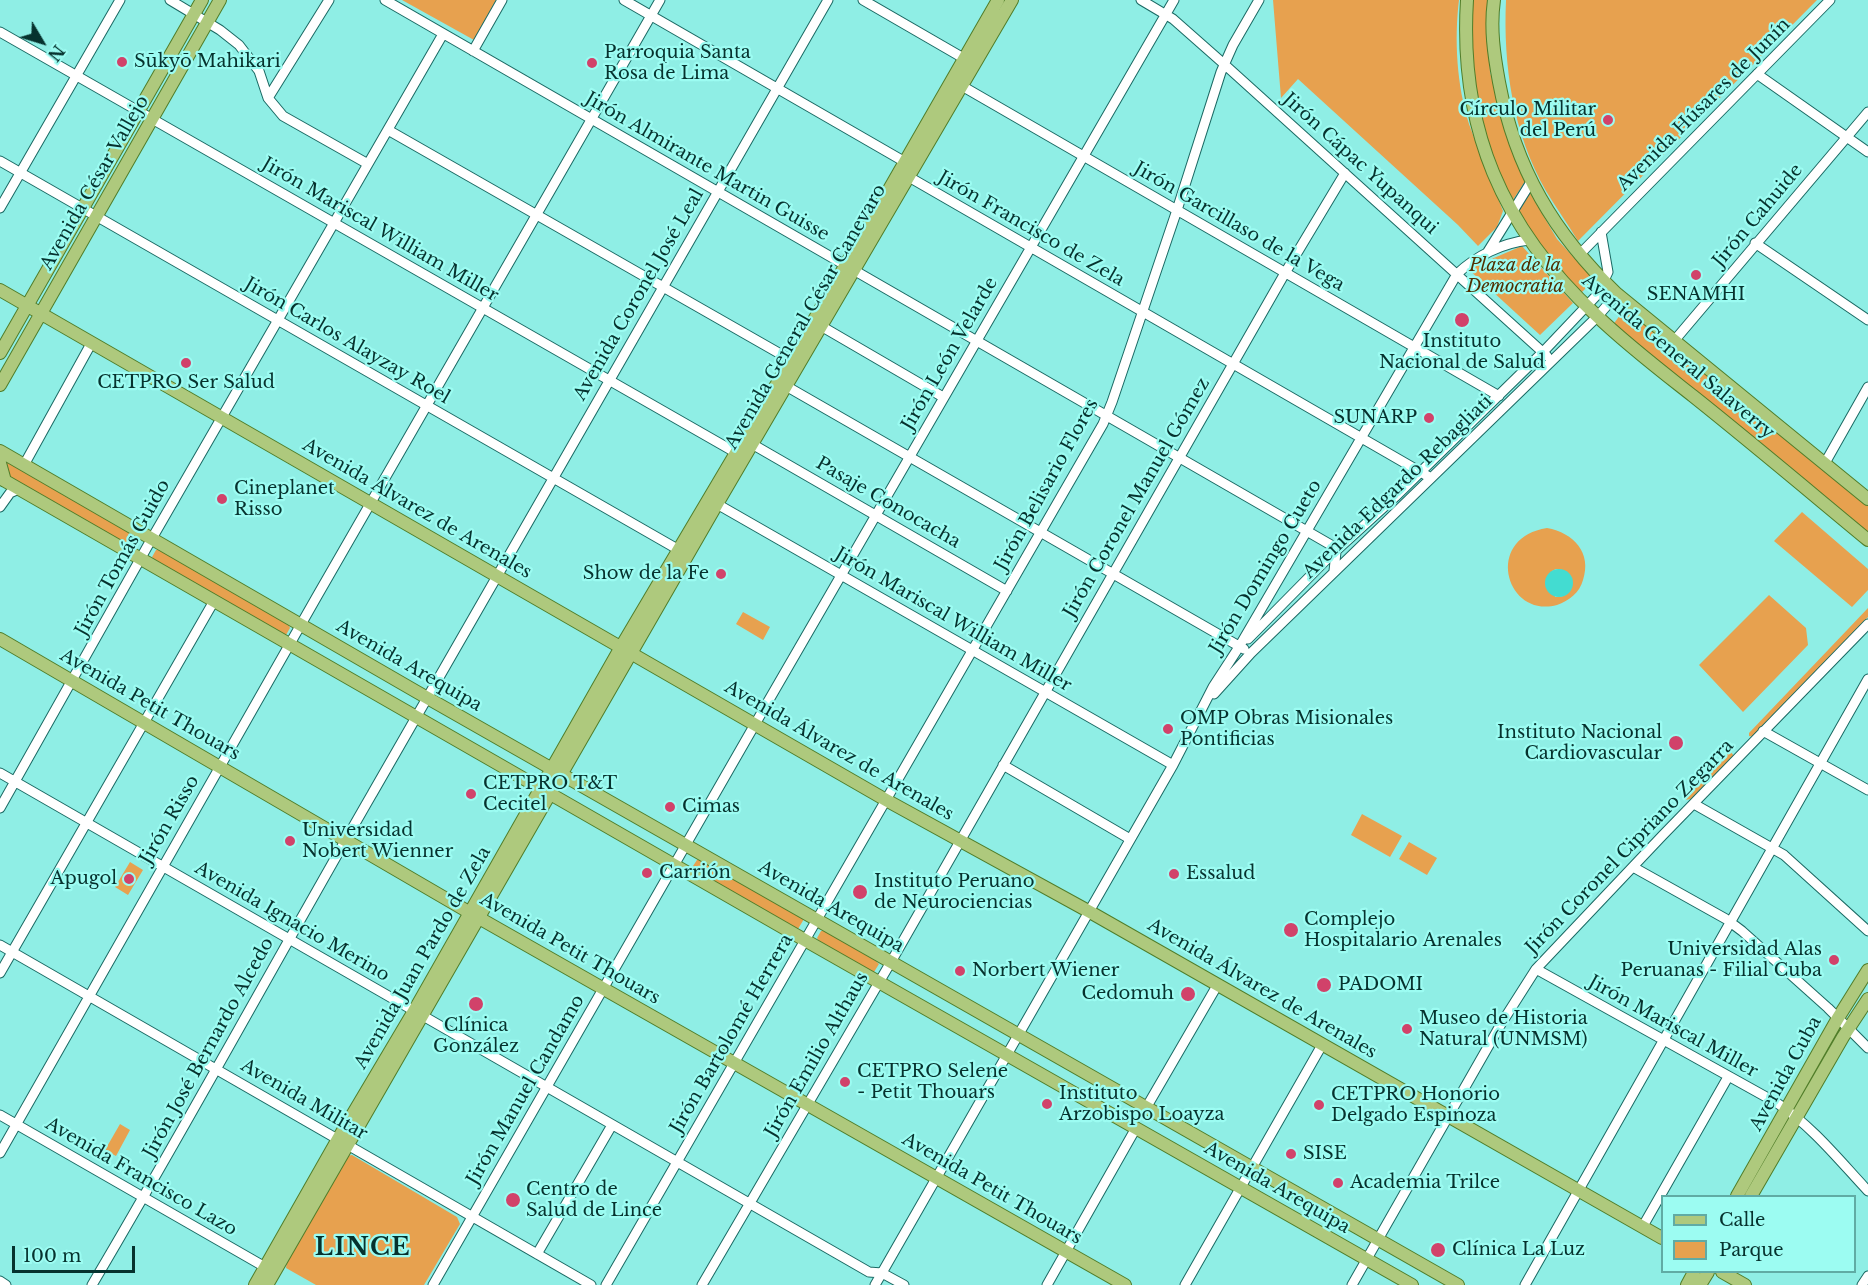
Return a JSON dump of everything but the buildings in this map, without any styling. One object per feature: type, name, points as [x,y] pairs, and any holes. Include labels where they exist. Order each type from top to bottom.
[{"type":"main road","name":"Avenida César Vallejo","points":[[0,353],[140,112],[202,0]]},
{"type":"main road","name":"Avenida César Vallejo","points":[[0,385],[220,0]]},
{"type":"main road","name":"Avenida General César Canevaro","points":[[627,650],[678,550],[740,455],[752,444],[821,326],[905,162],[998,0]]},
{"type":"main road","name":"Avenida General César Canevaro","points":[[627,650],[717,504],[740,455],[791,360],[909,177],[1012,0]]},
{"type":"main road","name":"Avenida General Salaverry","points":[[1467,0],[1466,66],[1474,114],[1489,163],[1511,213],[1529,240],[1551,268],[1597,317],[1868,540]]},
{"type":"main road","name":"Avenida General Salaverry","points":[[1494,0],[1493,40],[1509,128],[1531,182],[1553,221],[1579,255],[1617,294],[1868,499]]},
{"type":"main road","name":"Avenida Álvarez de Arenales","points":[[0,290],[886,800],[1218,984],[1661,1237]]},
{"type":"main road","name":"Avenida Arequipa","points":[[0,451],[300,625],[1458,1285]]},
{"type":"main road","points":[[0,463],[2,480]]},
{"type":"main road","name":"Avenida Arequipa","points":[[2,480],[1007,1056],[1412,1285]]},
{"type":"main road","name":"Avenida Petit Thouars","points":[[0,639],[475,915],[1125,1285]]},
{"type":"main road","name":"Avenida Juan Pardo de Zela","points":[[255,1285],[419,1014],[627,650]]},
{"type":"main road","name":"Avenida Cuba","points":[[1752,1195],[1838,1018],[1868,970]]},
{"type":"main road","name":"Avenida Cuba","points":[[1738,1195],[1868,999]]},
{"type":"main road","name":"Avenida Juan Pardo de Zela","points":[[267,1285],[343,1142]]},
{"type":"main road","points":[[1724,1273],[1745,1285]]},
{"type":"street","points":[[0,208],[120,0]]},
{"type":"street","points":[[170,0],[230,37],[247,53],[260,73],[268,99],[283,116],[368,164]]},
{"type":"street","points":[[268,99],[329,0]]},
{"type":"street","name":"Jirón Almirante Martin Guisse","points":[[384,0],[1307,531],[1331,545],[1336,552]]},
{"type":"street","points":[[473,51],[502,0]]},
{"type":"street","points":[[624,0],[905,162]]},
{"type":"street","name":"Jirón Risso","points":[[0,1153],[300,625],[660,0]]},
{"type":"street","name":"Avenida Coronel José Leal","points":[[496,575],[828,0]]},
{"type":"street","points":[[863,0],[965,59]]},
{"type":"street","name":"Jirón Cápac Yupanqui","points":[[1141,0],[1165,14],[1224,64],[1551,359]]},
{"type":"street","name":"Jirón León Velarde","points":[[756,725],[840,575],[1174,0]]},
{"type":"street","name":"Jirón Belisario Flores","points":[[886,800],[1042,532],[1106,416],[1178,210],[1224,64],[1259,0]]},
{"type":"street","name":"Avenida Húsares de Junín","points":[[1579,255],[1830,0]]},
{"type":"street","name":"Jirón Mariscal William Miller","points":[[0,32],[740,455]]},
{"type":"street","name":"Jirón Tomás Guido","points":[[0,808],[141,558],[443,34]]},
{"type":"street","points":[[1757,74],[1868,152]]},
{"type":"street","name":"Jirón Garcillaso de la Vega","points":[[962,86],[1498,396]]},
{"type":"street","name":"Jirón Cahuide","points":[[1674,341],[1868,112]]},
{"type":"street","points":[[388,130],[791,360]]},
{"type":"street","name":"Jirón Carlos Alayzay Roel","points":[[0,161],[678,550]]},
{"type":"street","name":"Jirón Francisco de Zela","points":[[905,162],[909,177],[1431,478]]},
{"type":"street","name":"Jirón Coronel Manuel Gómez","points":[[960,840],[1285,273],[1345,173]]},
{"type":"street","name":"Jirón Domingo Cueto","points":[[1487,253],[1531,182]]},
{"type":"street","points":[[1601,232],[1608,267],[1605,283]]},
{"type":"street","name":"Jirón Domingo Cueto","points":[[875,1285],[1090,912],[1173,765],[1213,687],[1239,647],[1457,274],[1471,262],[1487,253],[1509,243],[1529,240]]},
{"type":"street","points":[[1755,243],[1868,320]]},
{"type":"street","name":"Avenida Edgardo Rebagliati","points":[[1239,647],[1543,352],[1587,306],[1605,283]]},
{"type":"street","name":"Avenida Edgardo Rebagliati","points":[[1205,705],[1251,654],[1551,359],[1597,317],[1617,294]]},
{"type":"street","points":[[821,326],[943,397]]},
{"type":"street","points":[[24,465],[92,342]]},
{"type":"street","points":[[786,386],[1251,654]]},
{"type":"street","points":[[1826,463],[1868,387]]},
{"type":"street","name":"Pasaje Conocacha","points":[[752,444],[1007,591]]},
{"type":"street","points":[[2,480],[2,503]]},
{"type":"street","points":[[2,503],[19,489]]},
{"type":"street","name":"Jirón Mariscal William Miller","points":[[717,504],[1173,765]]},
{"type":"street","points":[[1334,572],[1336,552]]},
{"type":"street","name":"Jirón José Bernardo Alcedo","points":[[92,1285],[496,575]]},
{"type":"street","points":[[1272,590],[1286,602],[1300,606]]},
{"type":"street","points":[[0,973],[214,601]]},
{"type":"street","name":"Jirón Coronel Cipriano Zegarra","points":[[1352,1285],[1512,1005],[1536,969],[1763,730],[1868,624]]},
{"type":"street","points":[[1858,634],[1868,640]]},
{"type":"street","points":[[1525,1285],[1868,679]]},
{"type":"street","name":"Jirón Manuel Candamo","points":[[433,1285],[756,725]]},
{"type":"street","points":[[1763,730],[1868,790]]},
{"type":"street","points":[[1003,765],[1130,839]]},
{"type":"street","name":"Avenida Ignacio Merino","points":[[0,773],[869,1272],[882,1273],[904,1285]]},
{"type":"street","name":"Jirón Bartolomé Herrera","points":[[606,1285],[886,800]]},
{"type":"street","points":[[1694,804],[1784,855],[1868,931]]},
{"type":"street","name":"Jirón Emilio Althaus","points":[[702,1285],[960,840]]},
{"type":"street","points":[[1633,867],[1730,922],[1849,1028],[1868,1048]]},
{"type":"street","name":"Avenida Militar","points":[[0,945],[591,1285]]},
{"type":"street","name":"Jirón Mariscal Miller","points":[[1536,969],[1792,1113],[1808,1126],[1868,1191]]},
{"type":"street","points":[[1146,1108],[1218,984]]},
{"type":"street","points":[[1185,1285],[1322,1045]]},
{"type":"street","points":[[1643,1226],[1728,1077]]},
{"type":"street","name":"Avenida Francisco Lazo","points":[[0,1115],[265,1267]]},
{"type":"street","points":[[537,1254],[612,1125]]},
{"type":"street","points":[[1047,1285],[1136,1128]]},
{"type":"street","points":[[1862,1285],[1868,1276]]},
{"type":"street","points":[[0,1281],[6,1285]]},
{"type":"green space","points":[[402,0],[496,0],[474,40]]},
{"type":"green space","points":[[1273,0],[1459,0],[1457,47],[1459,79],[1465,109],[1503,211],[1497,227],[1478,246],[1298,79],[1281,98]]},
{"type":"green space","points":[[1472,0],[1487,0],[1490,72],[1505,129],[1526,180],[1513,200],[1495,161],[1483,123],[1475,85],[1471,46]]},
{"type":"green space","name":"Círculo Militar del Perú","points":[[1506,0],[1817,0],[1578,241],[1546,191],[1525,146],[1512,98],[1506,50]]},
{"type":"green space","points":[[1530,193],[1557,239],[1594,280],[1581,293],[1554,264],[1517,210]]},
{"type":"green space","name":"Plaza de la Democratia","points":[[1522,246],[1573,303],[1540,335],[1468,269]]},
{"type":"green space","points":[[1626,307],[1868,504],[1868,535],[1612,326]]},
{"type":"green space","points":[[4,461],[137,536],[139,541],[136,547],[130,547],[7,478]]},
{"type":"green space","points":[[1802,512],[1868,569],[1868,590],[1852,607],[1774,541]]},
{"type":"green space","points":[[1547,528],[1557,531],[1573,540],[1583,553],[1585,570],[1582,584],[1577,592],[1566,601],[1557,605],[1539,606],[1525,600],[1515,589],[1509,576],[1509,560],[1514,546],[1527,535]],"holes":[[[1563,570],[1571,578],[1572,584],[1567,593],[1555,597],[1552,571]]]},
{"type":"green space","points":[[156,550],[160,550],[288,623],[290,628],[286,635],[154,560],[152,557]]},
{"type":"green space","points":[[1769,595],[1806,628],[1808,645],[1743,712],[1699,665]]},
{"type":"green space","points":[[1868,608],[1868,617],[1753,737],[1749,736],[1749,733]]},
{"type":"green space","points":[[743,612],[770,627],[763,640],[736,624]]},
{"type":"green space","points":[[1730,751],[1734,756],[1692,799],[1683,800]]},
{"type":"green space","points":[[1362,814],[1402,836],[1390,857],[1351,835]]},
{"type":"green space","points":[[1409,842],[1437,858],[1427,875],[1399,859]]},
{"type":"green space","points":[[697,860],[702,860],[804,919],[798,929],[700,873],[693,866]]},
{"type":"green space","name":"Apugol","points":[[130,862],[143,870],[128,895],[115,887]]},
{"type":"green space","points":[[821,931],[825,931],[876,961],[879,964],[874,972],[819,941],[817,938]]},
{"type":"green space","points":[[120,1124],[130,1130],[116,1156],[105,1150]]},
{"type":"green space","points":[[352,1155],[457,1217],[460,1224],[424,1285],[316,1285],[286,1268],[287,1261],[346,1156]]},
{"type":"water","points":[[1559,569],[1569,573],[1573,583],[1569,593],[1559,597],[1549,593],[1545,583],[1549,573]]},
{"type":"place","name":"Sūkyō Mahikari","points":[[122,62]]},
{"type":"place","name":"Parroquia Santa Rosa de Lima","points":[[592,63]]},
{"type":"place","name":"Círculo Militar del Perú","points":[[1608,120]]},
{"type":"place","name":"SENAMHI","points":[[1696,275]]},
{"type":"place","name":"Instituto Nacional de Salud","points":[[1462,320]]},
{"type":"place","name":"CETPRO Ser Salud","points":[[186,363]]},
{"type":"place","name":"SUNARP","points":[[1429,418]]},
{"type":"place","name":"Cineplanet Risso","points":[[222,499]]},
{"type":"place","name":"Show de la Fe","points":[[721,574]]},
{"type":"place","name":"OMP Obras Misionales Pontificias","points":[[1168,729]]},
{"type":"place","name":"Instituto Nacional Cardiovascular","points":[[1676,743]]},
{"type":"place","name":"CETPRO T&T Cecitel","points":[[471,794]]},
{"type":"place","name":"Cimas","points":[[670,807]]},
{"type":"place","name":"Universidad Nobert Wienner","points":[[290,841]]},
{"type":"place","name":"Carrión","points":[[647,873]]},
{"type":"place","name":"Essalud","points":[[1174,874]]},
{"type":"place","name":"Apugol","points":[[129,879]]},
{"type":"place","name":"Instituto Peruano de Neurociencias","points":[[860,892]]},
{"type":"place","name":"Complejo Hospitalario Arenales","points":[[1291,930]]},
{"type":"place","name":"Universidad Alas Peruanas - Filial Cuba","points":[[1834,960]]},
{"type":"place","name":"Norbert Wiener","points":[[960,971]]},
{"type":"place","name":"PADOMI","points":[[1324,985]]},
{"type":"place","name":"Cedomuh","points":[[1188,994]]},
{"type":"place","name":"Clínica González","points":[[476,1004]]},
{"type":"place","name":"Museo de Historia Natural (UNMSM)","points":[[1407,1029]]},
{"type":"place","name":"CETPRO Selene - Petit Thouars","points":[[845,1082]]},
{"type":"place","name":"Instituto Arzobispo Loayza","points":[[1047,1104]]},
{"type":"place","name":"CETPRO Honorio Delgado Espinoza","points":[[1319,1105]]},
{"type":"place","name":"SISE","points":[[1291,1154]]},
{"type":"place","name":"Academia Trilce","points":[[1338,1183]]},
{"type":"place","name":"Centro de Salud de Lince","points":[[513,1200]]},
{"type":"place","name":"Clínica La Luz","points":[[1438,1250]]},
{"type":"district","name":"LINCE","points":[[363,1248]]}]
